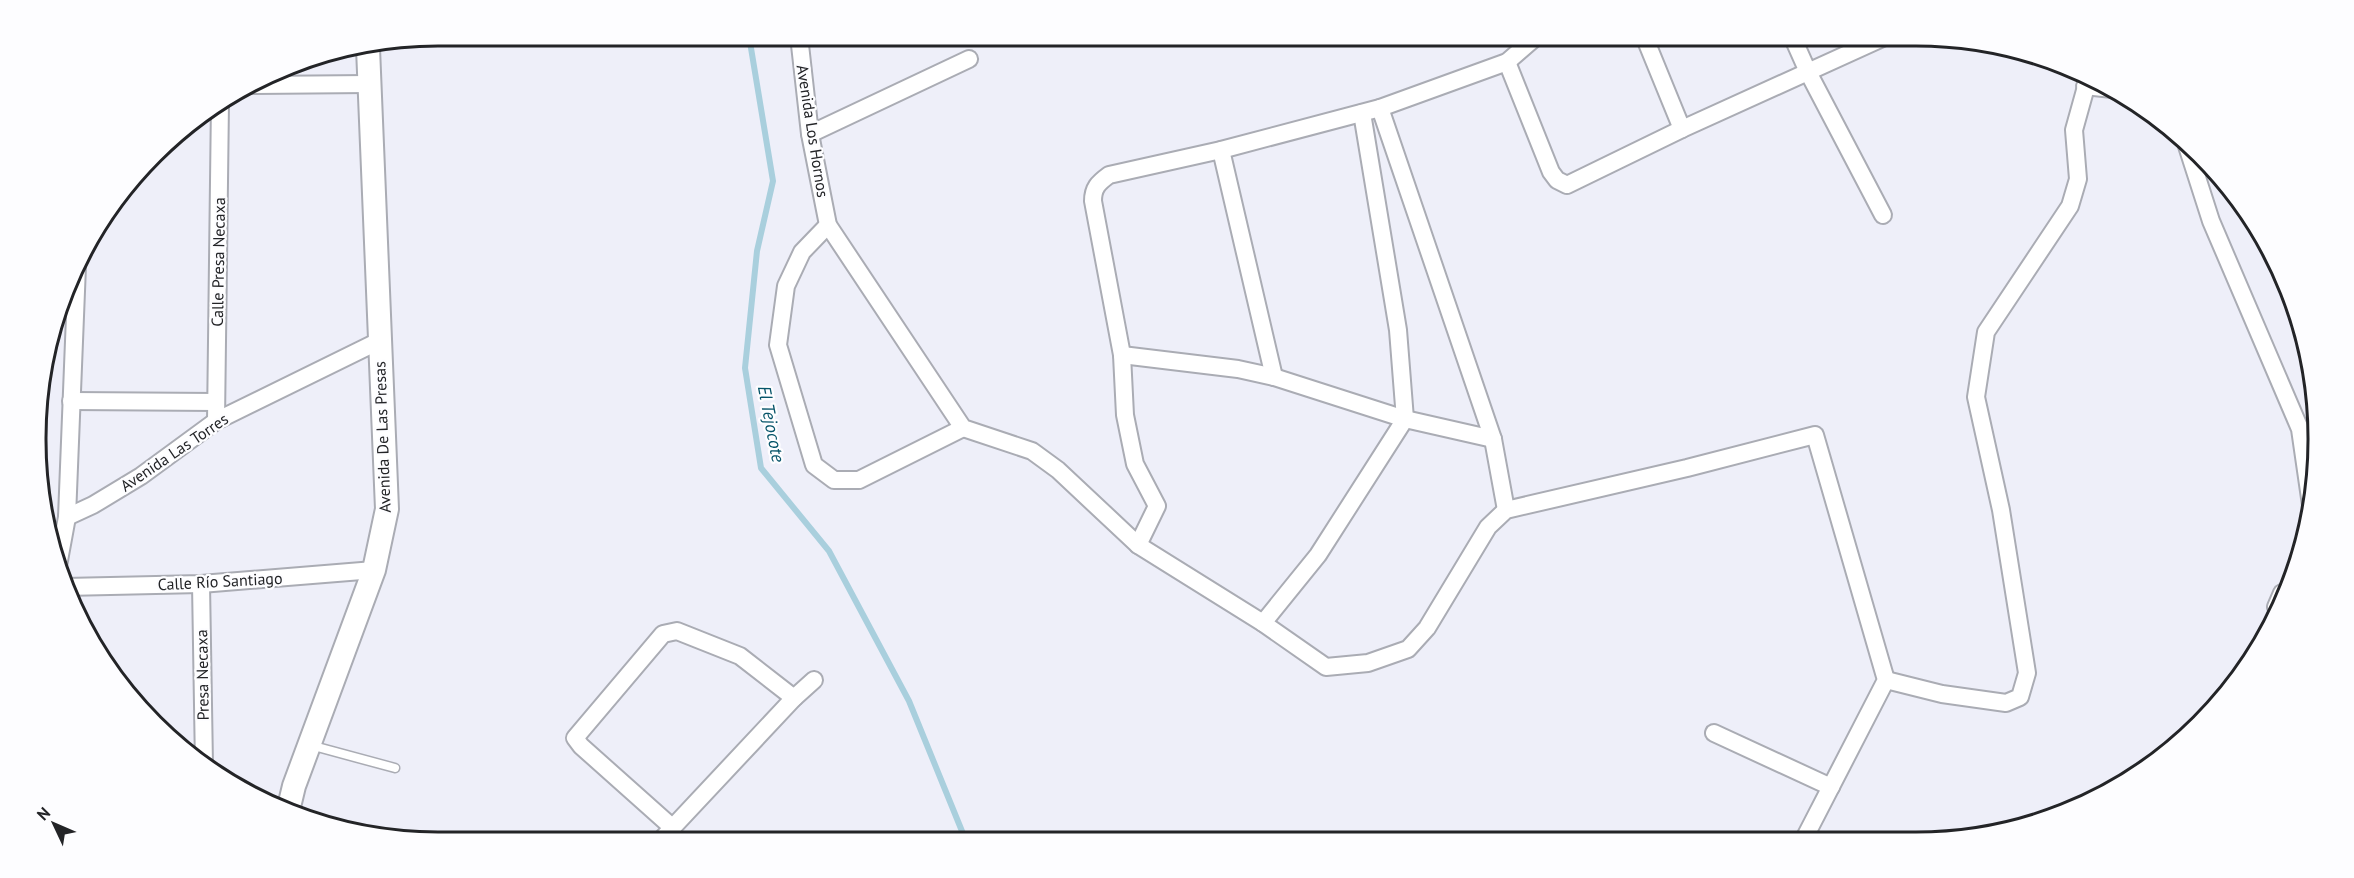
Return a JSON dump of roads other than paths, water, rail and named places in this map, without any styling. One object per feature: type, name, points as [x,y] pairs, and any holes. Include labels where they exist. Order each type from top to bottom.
[{"type":"main road","name":"Avenida De Las Presas","points":[[290,802],[294,786],[374,570],[387,509],[368,53]]},
{"type":"street","name":"Avenida Los Hornos","points":[[800,46],[810,134],[828,225]]},
{"type":"street","points":[[1138,545],[1157,506],[1135,464],[1125,415],[1122,355],[1092,201],[1093,191],[1097,184],[1109,175],[1221,150],[1380,108],[1507,62],[1525,46]]},
{"type":"street","points":[[1648,46],[1682,129]]},
{"type":"street","points":[[1796,46],[1883,215]]},
{"type":"street","points":[[1507,62],[1551,172],[1557,180],[1567,185],[1682,129],[1865,46]]},
{"type":"street","points":[[810,134],[969,59]]},
{"type":"street","points":[[270,85],[369,84]]},
{"type":"street","points":[[1886,680],[1942,694],[2006,703],[2020,697],[2027,673],[2001,510],[1976,397],[1986,332],[2070,207],[2079,179],[2074,130],[2086,86]]},
{"type":"street","points":[[1380,108],[1493,439],[1506,510]]},
{"type":"street","points":[[1263,623],[1318,555],[1405,419],[1398,330],[1362,113]]},
{"type":"street","name":"Calle Presa Necaxa","points":[[216,421],[220,114]]},
{"type":"street","points":[[1221,150],[1274,377]]},
{"type":"street","points":[[2191,159],[2211,221],[2300,429],[2306,474]]},
{"type":"street","points":[[963,428],[859,480],[834,480],[814,465],[778,345],[786,286],[802,252],[828,225],[963,428],[1032,451],[1058,470],[1138,545],[1263,623],[1326,667],[1368,663],[1408,649],[1427,628],[1488,527],[1506,510],[1687,468],[1815,435],[1886,680],[1808,832]]},
{"type":"street","points":[[62,546],[67,517],[76,289]]},
{"type":"street","name":"Avenida Las Torres","points":[[67,517],[93,505],[141,476],[216,421],[379,341]]},
{"type":"street","points":[[1122,355],[1238,369],[1274,377],[1405,419],[1493,439]]},
{"type":"street","points":[[71,401],[216,402]]},
{"type":"street","name":"Calle Río Santiago","points":[[75,587],[201,584],[374,570]]},
{"type":"street","name":"Presa Necaxa","points":[[201,584],[204,753]]},
{"type":"street","points":[[673,828],[581,746],[575,738],[663,634],[677,631],[740,656],[794,698]]},
{"type":"street","points":[[669,832],[794,698],[814,680]]},
{"type":"street","points":[[1714,733],[1831,787]]},
{"type":"lane","points":[[309,745],[395,768]]},
{"type":"waterway","name":"El Tejocote","points":[[751,46],[773,181],[757,251],[745,368],[761,468],[829,551],[909,701],[962,832]]}]
